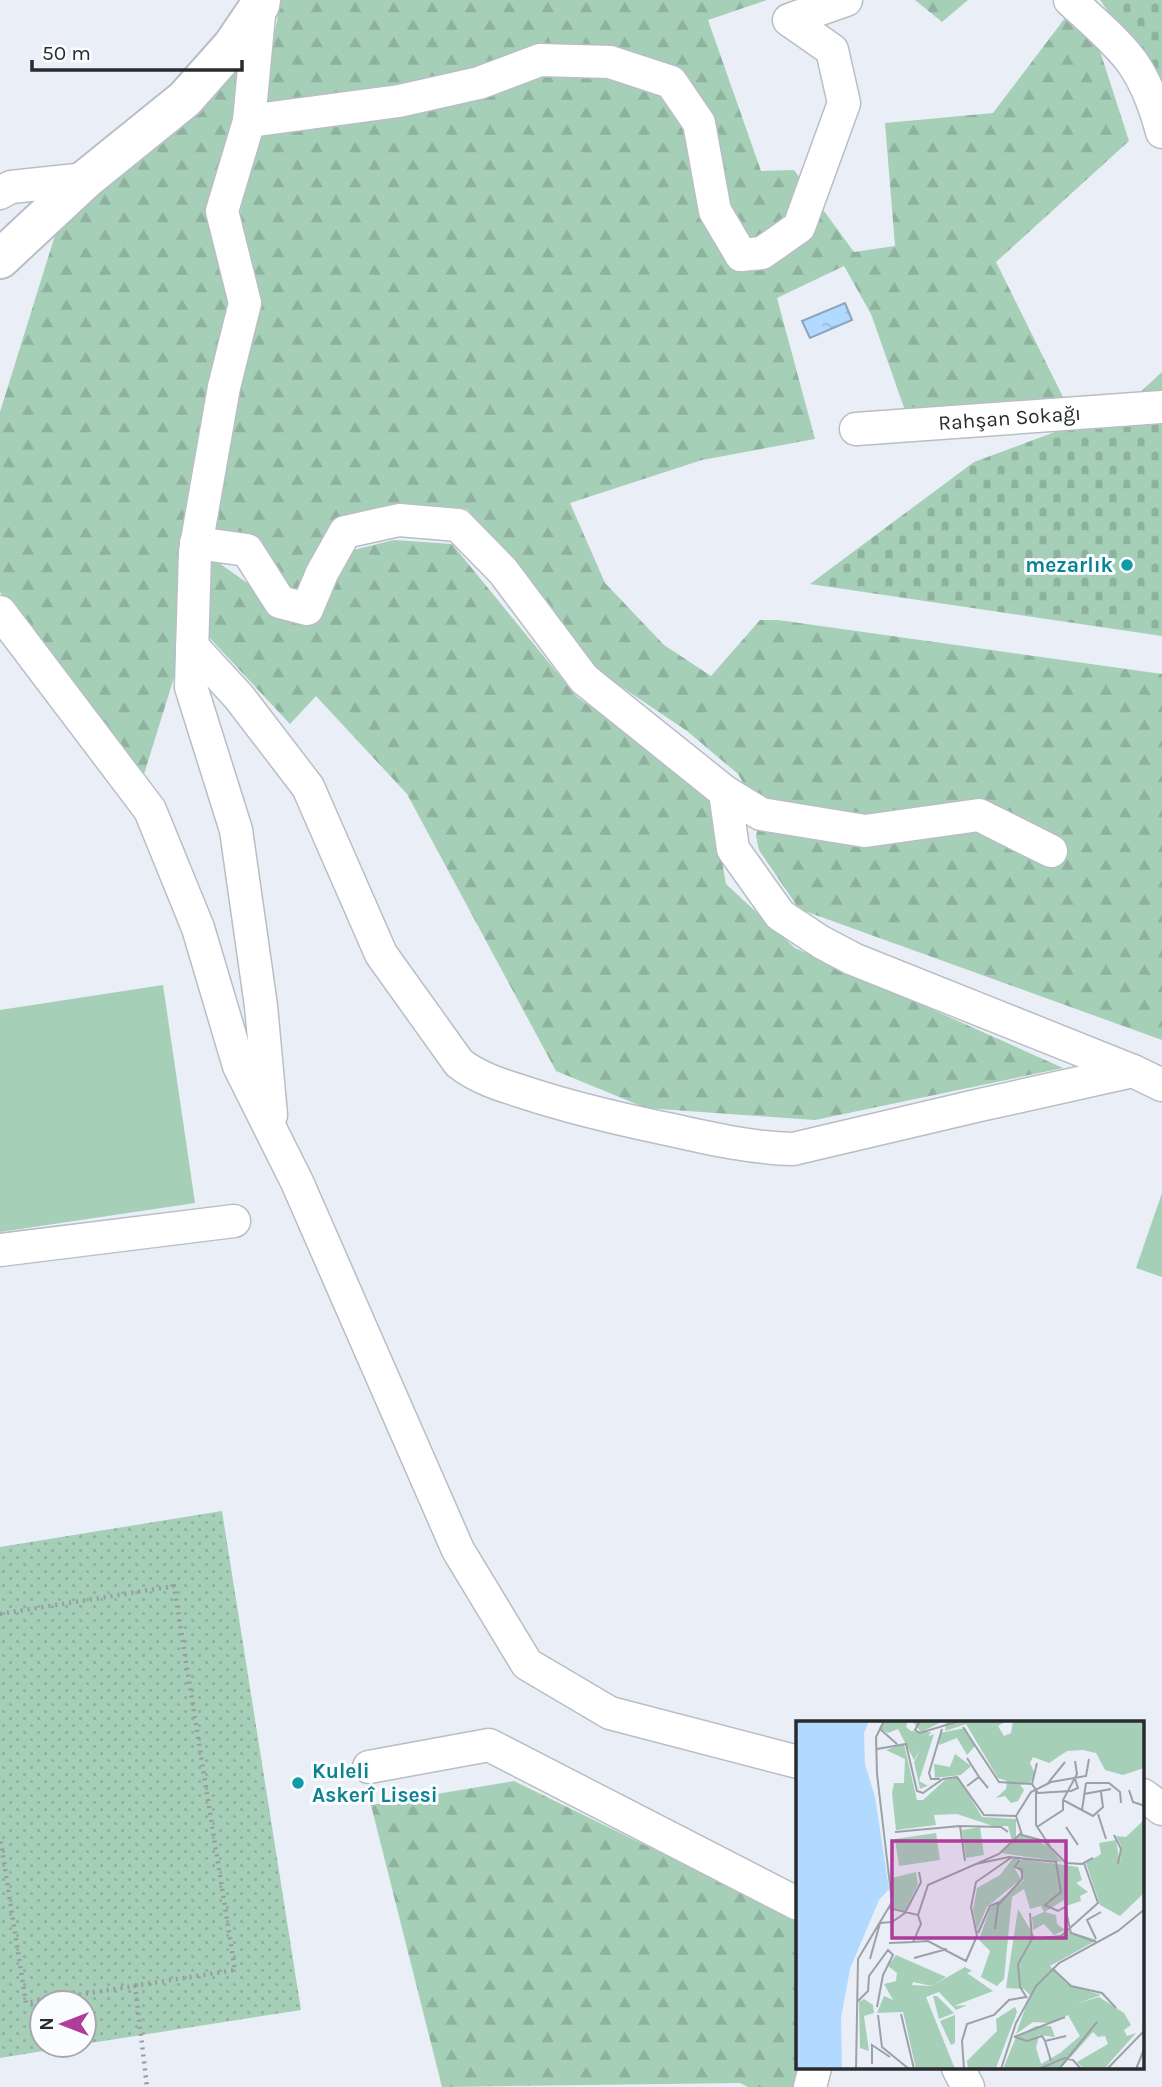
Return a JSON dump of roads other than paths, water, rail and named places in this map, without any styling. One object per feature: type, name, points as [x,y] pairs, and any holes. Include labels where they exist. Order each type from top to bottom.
[{"type":"street","points":[[249,121],[399,102],[480,83],[540,60],[610,62],[671,82],[699,123],[715,211],[741,256],[762,253],[799,227],[844,103],[832,50],[789,20],[846,0]]},
{"type":"street","points":[[1070,0],[1105,32],[1132,63],[1150,99],[1162,132]]},
{"type":"street","points":[[261,2],[249,121],[222,211],[245,303],[224,387],[195,552],[191,687],[236,830],[261,1006],[273,1134]]},
{"type":"street","points":[[0,259],[86,179],[185,99],[233,46],[261,2]]},
{"type":"street","points":[[0,193],[10,187],[86,179]]},
{"type":"street","name":"Rahşan Sokağı","points":[[856,429],[1162,407]]},
{"type":"street","points":[[197,543],[247,550],[280,602],[307,609],[322,573],[345,532],[399,520],[458,525],[503,571],[584,679],[725,792],[761,814],[865,831],[979,815],[1051,851]]},
{"type":"street","points":[[0,612],[149,810],[198,928],[239,1066],[302,1194],[458,1550],[527,1664],[610,1713],[796,1761]]},
{"type":"street","points":[[192,646],[239,697],[309,787],[381,954],[458,1063],[481,1078],[589,1112],[731,1143],[767,1149],[793,1149],[1133,1071]]},
{"type":"street","points":[[725,792],[733,849],[780,915],[853,959],[1162,1085]]},
{"type":"street","points":[[0,1250],[234,1221]]},
{"type":"street","points":[[369,1767],[489,1745],[796,1903]]},
{"type":"street","points":[[1144,1796],[1162,1809]]},
{"type":"street","points":[[810,2087],[814,2070]]},
{"type":"street","points":[[959,2070],[968,2087]]},
{"type":"water","points":[[845,303],[852,320],[810,338],[802,321]]},
{"type":"place","name":"mezarlık","points":[[1127,565]]},
{"type":"place","name":"Kuleli Askerî Lisesi","points":[[298,1783]]}]
